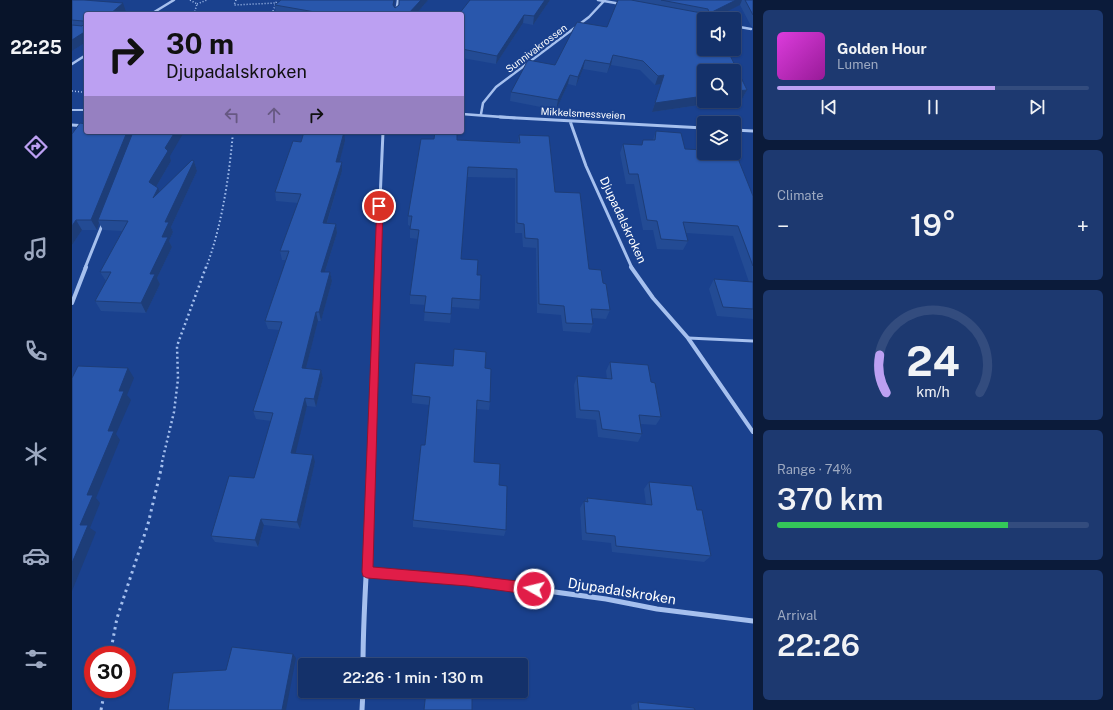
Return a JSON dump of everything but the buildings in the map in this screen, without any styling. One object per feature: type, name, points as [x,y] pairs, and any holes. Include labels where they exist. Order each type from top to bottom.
[{"type":"street","points":[[154,12],[174,0]]},
{"type":"street","points":[[396,12],[398,0]]},
{"type":"street","points":[[598,0],[625,5]]},
{"type":"street","name":"Sunnivakrossen","points":[[481,114],[480,108],[487,96],[496,87],[589,17],[604,1]]},
{"type":"street","points":[[741,27],[751,29]]},
{"type":"street","points":[[72,64],[84,56]]},
{"type":"street","name":"Mikkelsmessveien","points":[[464,114],[697,128]]},
{"type":"street","name":"Djupadalskroken","points":[[570,121],[592,180],[630,266],[653,298],[688,338],[753,432]]},
{"type":"street","points":[[72,126],[84,126]]},
{"type":"street","points":[[741,130],[753,130]]},
{"type":"street","points":[[363,658],[363,623],[367,572],[374,402],[382,134]]},
{"type":"street","points":[[72,303],[104,219]]},
{"type":"street","name":"Djupadalskroken","points":[[367,572],[467,580],[606,599],[657,609],[753,621]]},
{"type":"street","points":[[362,710],[363,698]]},
{"type":"lane","points":[[72,110],[84,110]]},
{"type":"lane","points":[[688,338],[753,341]]},
{"type":"path","points":[[189,0],[197,4],[207,0]]},
{"type":"path","points":[[236,0],[234,5],[276,3]]},
{"type":"path","points":[[273,12],[277,0]]},
{"type":"path","points":[[195,12],[197,4]]},
{"type":"path","points":[[112,646],[117,618],[148,524],[174,412],[178,379],[177,346],[214,246],[230,164],[232,134]]},
{"type":"path","points":[[101,710],[103,698]]},
{"type":"route","points":[[379,206],[372,472],[367,572],[467,580],[534,589]]}]
